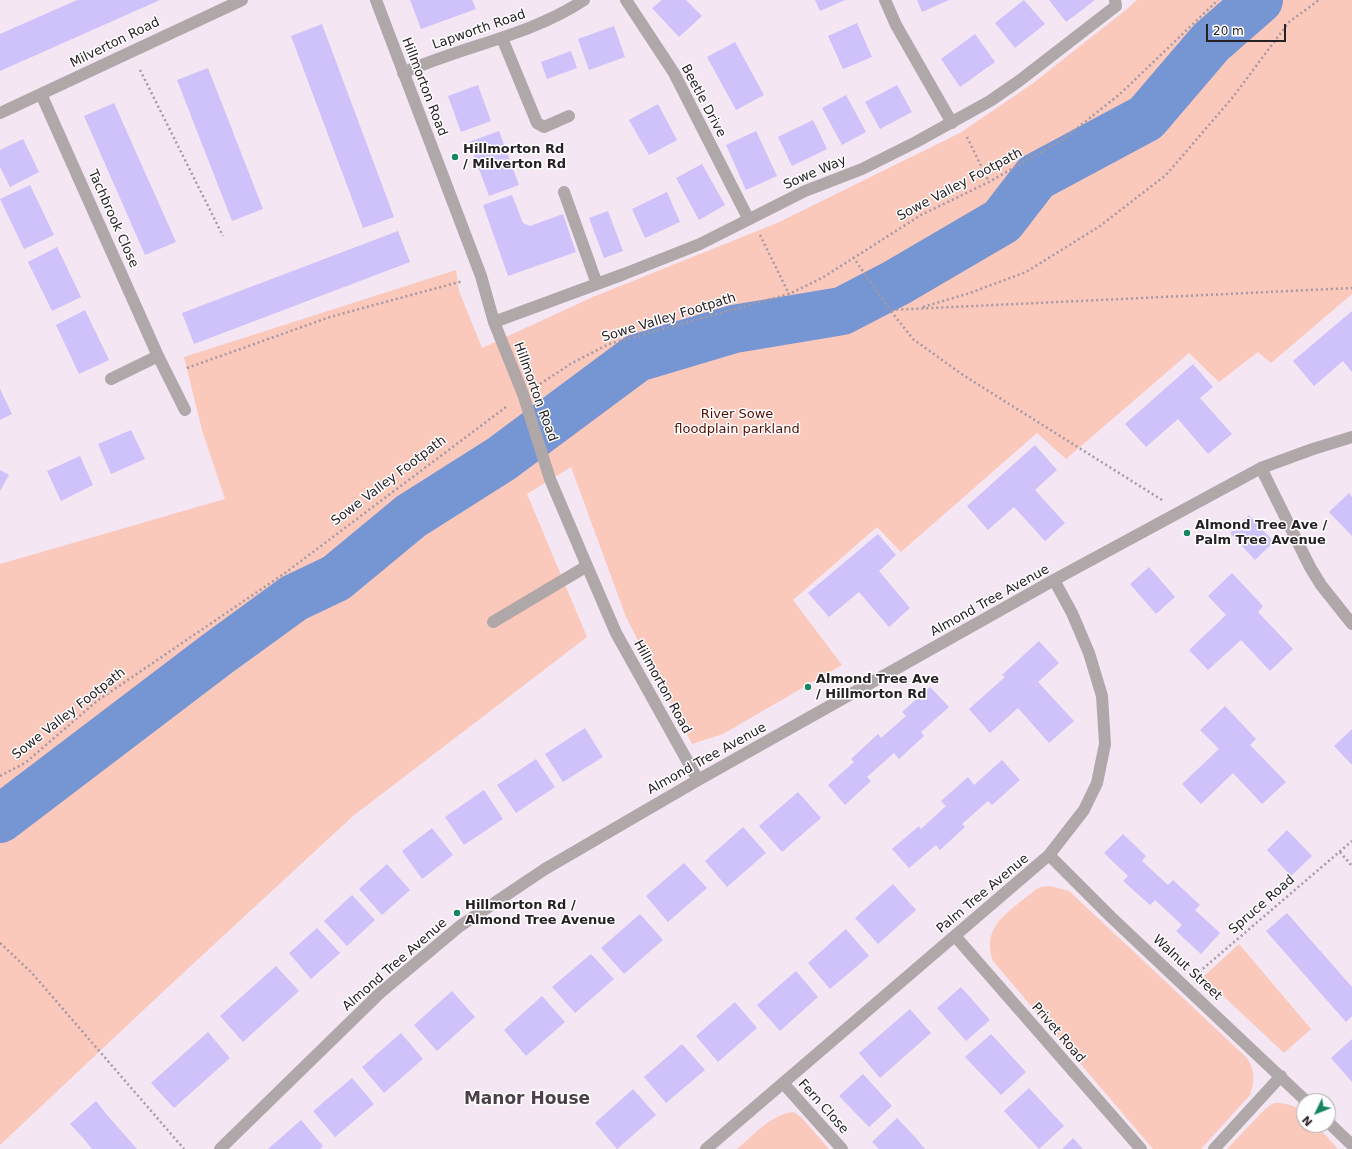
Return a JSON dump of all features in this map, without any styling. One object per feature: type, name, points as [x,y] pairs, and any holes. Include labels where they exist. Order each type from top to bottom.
[{"type":"street","name":"Milverton Road","points":[[0,112],[42,94],[242,0]]},
{"type":"street","name":"Hillmorton Road","points":[[376,0],[481,276],[494,322],[523,394],[550,479],[616,633],[698,780]]},
{"type":"street","name":"Lapworth Road","points":[[403,73],[422,64],[502,38],[568,11],[584,0]]},
{"type":"street","name":"Beetle Drive","points":[[626,0],[674,73],[748,218]]},
{"type":"street","points":[[885,0],[896,25],[952,123]]},
{"type":"street","name":"Sowe Way","points":[[494,322],[700,244],[748,218],[805,191],[862,169],[952,123],[990,101],[1019,81],[1116,6],[1115,0]]},
{"type":"street","points":[[502,38],[536,122],[544,126],[569,116]]},
{"type":"street","name":"Tachbrook Close","points":[[42,94],[158,356],[185,410]]},
{"type":"street","points":[[564,192],[597,284]]},
{"type":"street","points":[[110,380],[158,356]]},
{"type":"street","name":"Almond Tree Avenue","points":[[220,1149],[380,993],[460,926],[545,869],[698,780],[1054,580],[1261,468],[1313,449],[1352,437]]},
{"type":"street","points":[[1261,468],[1314,572],[1335,604],[1352,624]]},
{"type":"street","points":[[493,622],[587,566]]},
{"type":"street","name":"Palm Tree Avenue","points":[[706,1149],[1049,855],[1084,810],[1097,783],[1105,744],[1102,696],[1089,653],[1072,613],[1054,580]]},
{"type":"street","name":"Walnut Street","points":[[1049,855],[1298,1093]]},
{"type":"street","name":"Privet Road","points":[[955,936],[1140,1149]]},
{"type":"street","points":[[1214,1149],[1281,1076]]},
{"type":"street","name":"Fern Close","points":[[783,1083],[842,1149]]},
{"type":"street","points":[[1336,1130],[1352,1145]]},
{"type":"path","name":"Sowe Valley Footpath","points":[[0,776],[25,763],[97,701],[285,573],[523,394],[572,363],[609,344],[789,294],[822,278],[921,215],[989,182],[1068,136],[1120,94],[1218,0]]},
{"type":"path","points":[[918,309],[970,293],[1026,272],[1100,226],[1166,175],[1233,96],[1289,22],[1319,0]]},
{"type":"path","points":[[131,51],[223,236]]},
{"type":"path","points":[[952,123],[964,132],[989,182]]},
{"type":"path","points":[[748,218],[757,229],[789,294]]},
{"type":"path","points":[[853,257],[890,310],[913,339],[963,375],[1162,500],[1172,516]]},
{"type":"path","points":[[187,368],[330,317],[481,276]]},
{"type":"path","points":[[890,310],[1352,288]]},
{"type":"path","name":"Spruce Road","points":[[1185,985],[1352,841]]},
{"type":"path","points":[[1340,852],[1352,866]]},
{"type":"path","points":[[0,943],[31,972],[184,1149]]},
{"type":"green space","name":"River Sowe floodplain parkland","points":[[1137,0],[1352,0],[1352,294],[1271,363],[1258,352],[1219,382],[1189,353],[1066,459],[1037,433],[901,552],[877,527],[793,600],[842,665],[723,734],[692,744],[626,617],[571,467],[527,494],[587,637],[353,816],[0,1145],[0,564],[225,499],[202,430],[184,357],[456,270],[459,291],[482,348],[593,297],[777,223],[960,133],[1032,84]]},
{"type":"green space","points":[[1050,886],[1069,891],[1247,1058],[1253,1072],[1253,1085],[1250,1095],[1201,1149],[1153,1149],[993,961],[990,948],[991,938],[994,928],[1000,920],[1035,890],[1041,887]]},
{"type":"green space","points":[[1239,944],[1311,1029],[1284,1053],[1203,977]]},
{"type":"green space","points":[[1274,1103],[1282,1103],[1296,1108],[1296,1133],[1323,1133],[1338,1149],[1227,1149],[1266,1108]]},
{"type":"green space","points":[[794,1112],[802,1118],[829,1149],[737,1149],[770,1121]]},
{"type":"building","points":[[77,0],[160,0],[0,71],[0,34]]},
{"type":"building","points":[[410,0],[472,0],[476,9],[421,29]]},
{"type":"building","points":[[662,0],[686,0],[702,16],[679,37],[652,8]]},
{"type":"building","points":[[815,0],[845,0],[820,11]]},
{"type":"building","points":[[917,0],[949,0],[922,12]]},
{"type":"building","points":[[1024,0],[1045,24],[1015,48],[995,23]]},
{"type":"building","points":[[1049,0],[1095,0],[1066,22]]},
{"type":"building","points":[[857,23],[872,57],[843,69],[828,36]]},
{"type":"building","points":[[322,24],[394,217],[363,228],[291,36]]},
{"type":"building","points":[[614,26],[625,57],[589,70],[578,39]]},
{"type":"building","points":[[975,34],[995,62],[960,87],[941,59]]},
{"type":"building","points":[[735,42],[764,95],[736,110],[707,57]]},
{"type":"building","points":[[571,51],[577,68],[547,79],[541,62]]},
{"type":"building","points":[[208,68],[263,209],[232,221],[177,80]]},
{"type":"building","points":[[478,85],[491,121],[461,132],[448,96]]},
{"type":"building","points":[[897,85],[912,112],[880,129],[865,102]]},
{"type":"building","points":[[846,95],[866,132],[842,145],[822,108]]},
{"type":"building","points":[[114,103],[176,242],[145,255],[84,116]]},
{"type":"building","points":[[658,104],[677,140],[649,155],[629,120]]},
{"type":"building","points":[[813,120],[827,149],[792,166],[778,137]]},
{"type":"building","points":[[499,131],[519,185],[489,196],[469,142]]},
{"type":"building","points":[[756,131],[777,176],[746,190],[726,145]]},
{"type":"building","points":[[23,139],[39,172],[10,187],[0,167],[0,150]]},
{"type":"building","points":[[702,164],[725,205],[699,220],[676,178]]},
{"type":"building","points":[[30,185],[54,235],[24,249],[0,199]]},
{"type":"building","points":[[667,192],[680,222],[645,238],[632,209]]},
{"type":"building","points":[[512,195],[523,223],[530,226],[563,214],[576,252],[508,276],[483,205]]},
{"type":"building","points":[[608,211],[623,251],[604,258],[589,218]]},
{"type":"building","points":[[398,231],[410,262],[194,344],[182,313]]},
{"type":"building","points":[[57,247],[81,297],[52,311],[28,262]]},
{"type":"building","points":[[85,310],[109,360],[79,374],[56,325]]},
{"type":"building","points":[[1352,311],[1352,372],[1343,361],[1314,386],[1293,361]]},
{"type":"building","points":[[1193,364],[1213,387],[1200,398],[1232,434],[1208,454],[1178,419],[1146,447],[1125,424]]},
{"type":"building","points":[[0,389],[12,414],[0,420]]},
{"type":"building","points":[[131,430],[145,459],[111,474],[98,444]]},
{"type":"building","points":[[1035,445],[1057,470],[1035,490],[1065,523],[1045,541],[1014,507],[988,530],[967,506]]},
{"type":"building","points":[[80,456],[93,485],[61,501],[47,471]]},
{"type":"building","points":[[0,470],[9,475],[0,491]]},
{"type":"building","points":[[1349,493],[1352,497],[1352,536],[1329,512]]},
{"type":"building","points":[[1249,515],[1274,542],[1255,560],[1230,533]]},
{"type":"building","points":[[878,534],[896,555],[879,571],[910,608],[889,627],[859,592],[829,617],[808,593]]},
{"type":"building","points":[[1149,567],[1175,597],[1156,614],[1130,584]]},
{"type":"building","points":[[1232,573],[1263,606],[1258,612],[1293,649],[1270,671],[1241,640],[1208,670],[1189,650],[1226,615],[1208,596]]},
{"type":"building","points":[[1039,641],[1059,663],[1038,682],[1074,721],[1049,743],[1018,708],[990,733],[969,709],[1005,677],[1002,675]]},
{"type":"building","points":[[930,687],[949,707],[921,732],[924,736],[899,759],[894,753],[867,777],[871,781],[845,805],[828,785],[854,762],[851,759],[878,734],[881,738],[906,716],[902,712]]},
{"type":"building","points":[[1225,706],[1256,739],[1250,745],[1286,782],[1262,804],[1233,773],[1201,804],[1182,784],[1219,749],[1200,730]]},
{"type":"building","points":[[585,728],[603,757],[563,782],[545,754]]},
{"type":"building","points":[[1352,729],[1352,765],[1334,746]]},
{"type":"building","points":[[536,759],[555,787],[516,813],[497,785]]},
{"type":"building","points":[[1002,760],[1020,780],[992,805],[988,801],[962,824],[965,827],[940,850],[936,845],[909,868],[892,849],[919,826],[921,829],[946,806],[941,801],[968,777],[974,785]]},
{"type":"building","points":[[484,790],[503,819],[464,845],[445,817]]},
{"type":"building","points":[[798,792],[821,818],[782,852],[759,826]]},
{"type":"building","points":[[743,827],[766,853],[727,887],[705,861]]},
{"type":"building","points":[[432,828],[453,855],[422,879],[402,851]]},
{"type":"building","points":[[1287,830],[1312,856],[1291,876],[1267,850]]},
{"type":"building","points":[[1123,834],[1146,856],[1142,861],[1168,885],[1173,880],[1200,905],[1195,910],[1220,933],[1201,954],[1176,931],[1182,925],[1155,900],[1150,905],[1123,881],[1128,876],[1104,853]]},
{"type":"building","points":[[684,863],[707,888],[668,922],[646,896]]},
{"type":"building","points":[[387,864],[410,890],[382,915],[359,889]]},
{"type":"building","points":[[893,884],[916,910],[878,944],[855,918]]},
{"type":"building","points":[[352,895],[375,920],[347,946],[324,921]]},
{"type":"building","points":[[1287,913],[1352,987],[1352,1016],[1346,1022],[1266,931]]},
{"type":"building","points":[[640,914],[663,940],[624,974],[601,948]]},
{"type":"building","points":[[317,928],[340,953],[311,979],[289,953]]},
{"type":"building","points":[[846,929],[869,956],[830,989],[808,963]]},
{"type":"building","points":[[591,954],[614,979],[575,1013],[552,987]]},
{"type":"building","points":[[276,966],[299,991],[243,1042],[220,1016]]},
{"type":"building","points":[[796,971],[818,997],[780,1031],[757,1005]]},
{"type":"building","points":[[961,987],[990,1020],[966,1041],[937,1008]]},
{"type":"building","points":[[452,991],[475,1017],[437,1051],[414,1025]]},
{"type":"building","points":[[542,996],[565,1022],[526,1056],[504,1030]]},
{"type":"building","points":[[735,1002],[757,1028],[718,1062],[696,1036]]},
{"type":"building","points":[[910,1009],[931,1033],[880,1078],[859,1053]]},
{"type":"building","points":[[208,1032],[230,1058],[174,1108],[151,1083]]},
{"type":"building","points":[[401,1033],[423,1059],[384,1093],[362,1067]]},
{"type":"building","points":[[991,1034],[1026,1072],[1001,1095],[965,1057]]},
{"type":"building","points":[[1352,1039],[1352,1082],[1331,1058]]},
{"type":"building","points":[[682,1044],[705,1070],[666,1103],[644,1077]]},
{"type":"building","points":[[863,1074],[892,1106],[869,1127],[839,1096]]},
{"type":"building","points":[[352,1078],[374,1104],[335,1137],[313,1111]]},
{"type":"building","points":[[1029,1088],[1064,1126],[1039,1149],[1004,1111]]},
{"type":"building","points":[[633,1089],[656,1115],[617,1149],[595,1123]]},
{"type":"building","points":[[96,1101],[137,1149],[92,1149],[70,1124]]},
{"type":"building","points":[[897,1118],[925,1149],[879,1149],[872,1142]]},
{"type":"building","points":[[301,1120],[323,1146],[320,1149],[268,1149]]},
{"type":"building","points":[[1073,1138],[1083,1149],[1062,1149]]},
{"type":"waterway","points":[[0,819],[217,654],[294,598],[336,578],[411,516],[501,459],[637,358],[734,329],[842,311],[896,283],[1002,221],[1036,177],[1146,118],[1211,42],[1259,0]]},
{"type":"place","name":"Hillmorton Rd / Milverton Rd","points":[[455,157]]},
{"type":"place","name":"Almond Tree Ave / Palm Tree Avenue","points":[[1187,533]]},
{"type":"place","name":"Almond Tree Ave / Hillmorton Rd","points":[[808,687]]},
{"type":"place","name":"Hillmorton Rd / Almond Tree Avenue","points":[[457,913]]},
{"type":"district","name":"Manor House","points":[[527,1100]]}]
